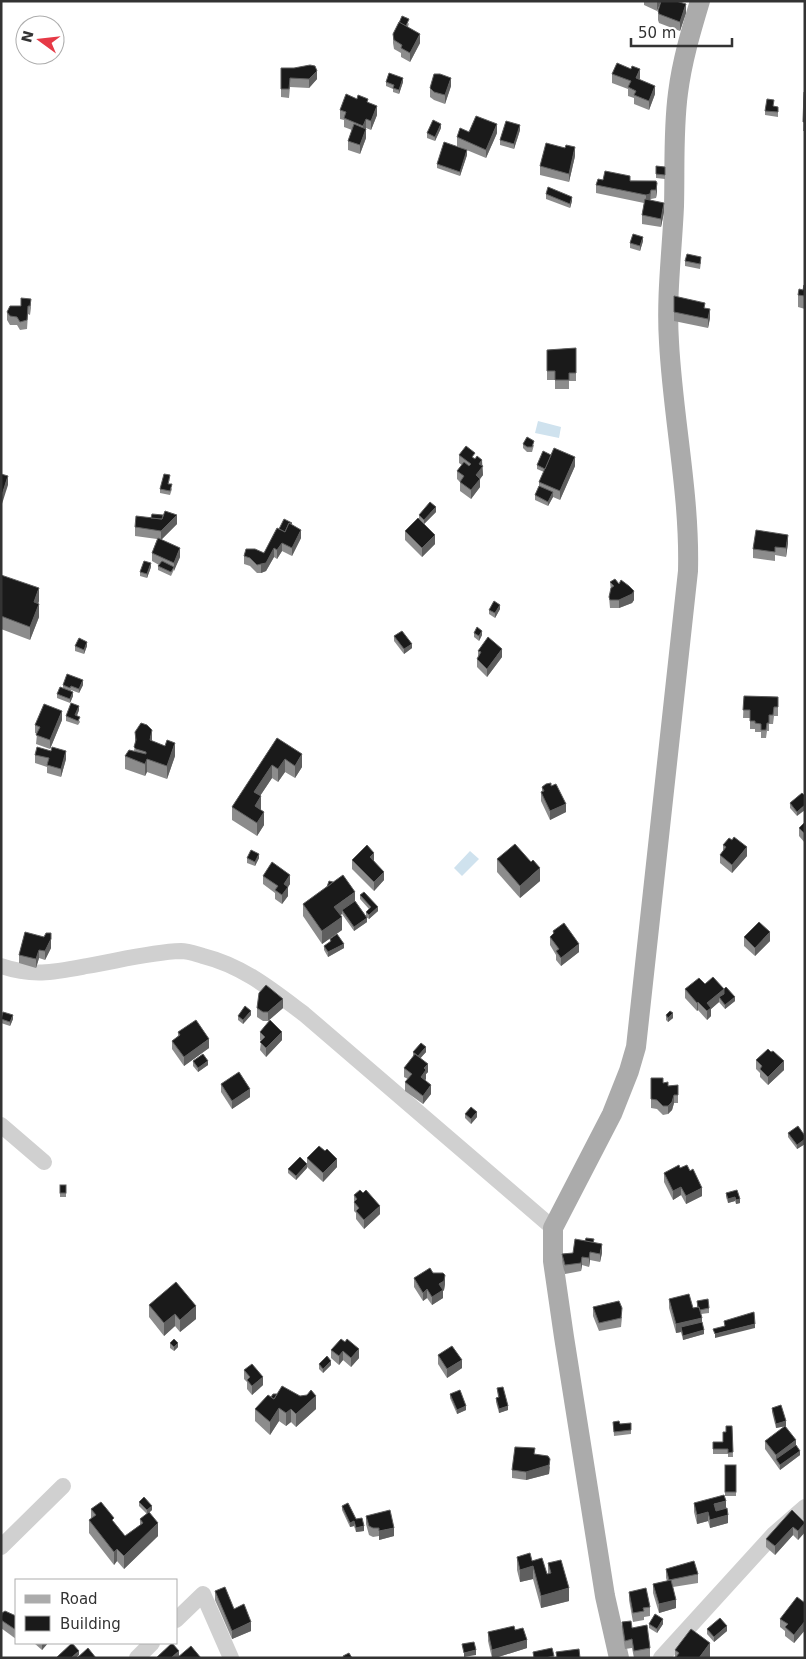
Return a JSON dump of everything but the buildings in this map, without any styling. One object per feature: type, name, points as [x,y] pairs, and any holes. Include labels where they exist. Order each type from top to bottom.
[{"type":"main road","points":[[619,1658],[605,1596],[563,1327],[553,1261],[553,1228],[612,1114],[629,1071],[636,1047],[688,571],[687,513],[669,342],[668,286],[674,206],[678,94],[687,42],[700,1]]},
{"type":"street","points":[[1,966],[29,973],[54,972],[182,951],[216,959],[247,972],[304,1014],[553,1228]]},
{"type":"street","points":[[1,1125],[44,1162]]},
{"type":"street","points":[[1,1547],[63,1486]]},
{"type":"street","points":[[661,1658],[774,1534],[805,1507]]},
{"type":"street","points":[[178,1618],[203,1594],[231,1658]]},
{"type":"street","points":[[137,1658],[151,1644]]},
{"type":"water","points":[[538,421],[561,427],[559,438],[535,433]]},
{"type":"water","points":[[470,851],[479,859],[462,876],[454,868]]}]
